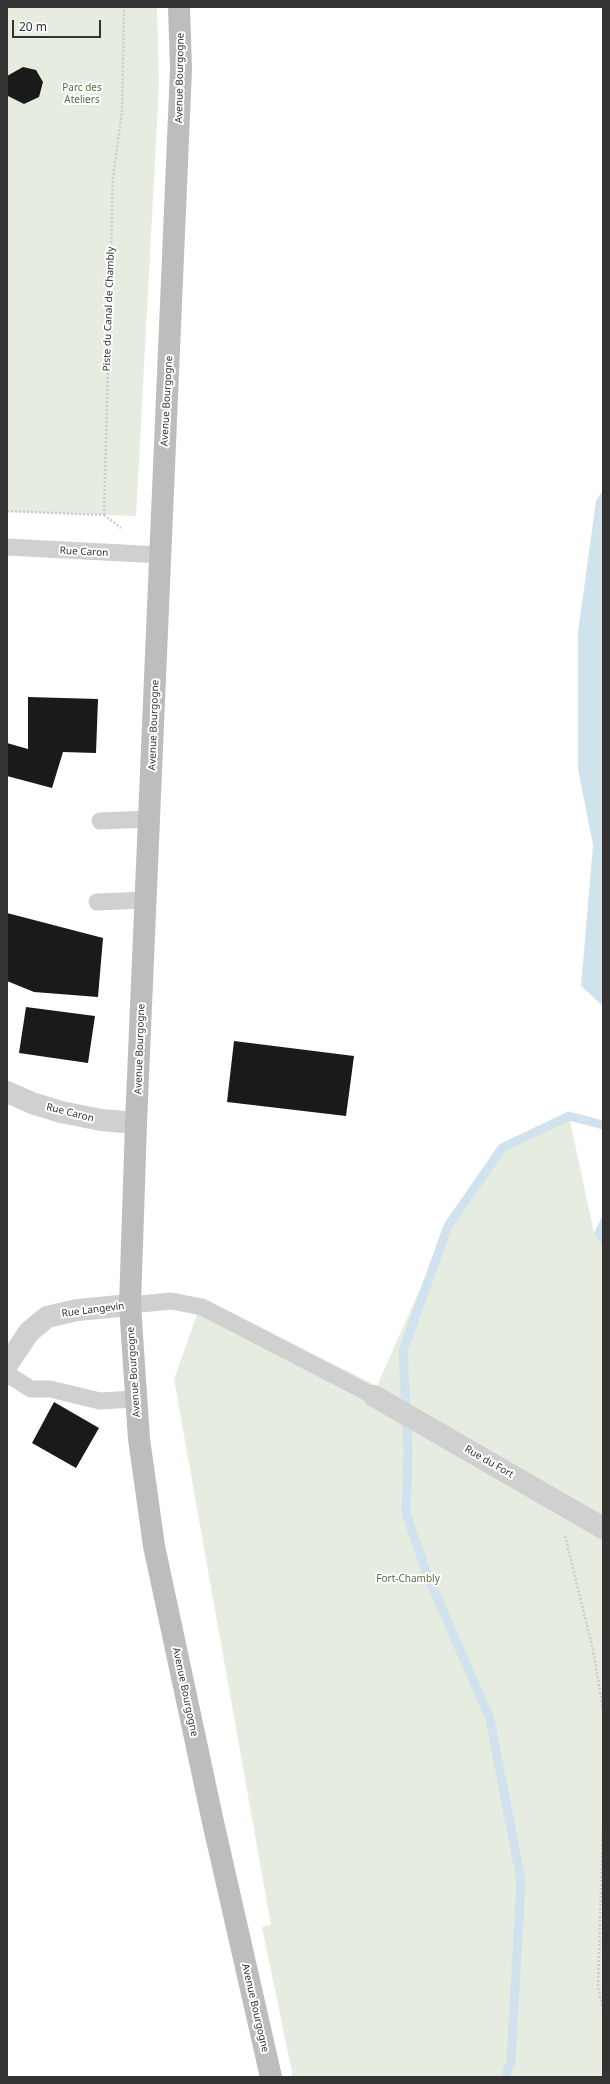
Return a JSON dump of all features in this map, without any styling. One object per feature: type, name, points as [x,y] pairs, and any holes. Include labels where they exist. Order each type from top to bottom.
[{"type":"street","name":"Avenue Bourgogne","points":[[179,7],[181,76],[136,1123],[130,1305],[135,1399],[148,1509],[162,1585],[243,1958],[271,2077]]},
{"type":"street","name":"Rue Caron","points":[[7,1092],[32,1103],[60,1112],[101,1120],[136,1123]]},
{"type":"street","name":"Rue Langevin","points":[[7,1365],[29,1332],[47,1318],[76,1310],[130,1305]]},
{"type":"street","name":"Rue du Fort","points":[[374,1396],[603,1528]]},
{"type":"lane","name":"Rue Caron","points":[[7,547],[161,556]]},
{"type":"lane","points":[[100,821],[150,820]]},
{"type":"lane","points":[[97,902],[146,900]]},
{"type":"lane","points":[[130,1305],[171,1301],[202,1307],[374,1396]]},
{"type":"lane","points":[[7,1374],[31,1389],[50,1389],[100,1401],[135,1399]]},
{"type":"path","name":"Piste du Canal de Chambly","points":[[7,511],[104,515],[113,177],[122,112],[124,7]]},
{"type":"path","points":[[556,1501],[593,1650],[603,1709]]},
{"type":"path","points":[[603,1824],[598,1986],[603,2010]]},
{"type":"green space","name":"Parc des Ateliers","points":[[7,7],[157,7],[159,85],[136,516],[7,512]]},
{"type":"green space","name":"Fort-Chambly","points":[[569,1116],[594,1233],[596,1236],[603,1238],[603,2077],[293,2077],[262,1927],[271,1925],[174,1379],[203,1298],[377,1386],[448,1226],[502,1148]]},
{"type":"water","points":[[603,490],[603,1006],[581,986],[593,845],[578,769],[578,632],[596,501]]},
{"type":"water","points":[[603,1215],[603,1247],[594,1233]]},
{"type":"building","points":[[23,67],[36,70],[43,82],[39,97],[24,104],[8,96],[7,76]]},
{"type":"building","points":[[28,697],[98,699],[96,753],[63,752],[52,788],[7,776],[7,743],[28,749]]},
{"type":"building","points":[[7,913],[103,938],[98,997],[34,992],[7,981]]},
{"type":"building","points":[[26,1007],[95,1016],[88,1063],[19,1053]]},
{"type":"building","points":[[234,1041],[354,1056],[346,1116],[227,1102]]},
{"type":"building","points":[[54,1402],[99,1428],[76,1468],[32,1443]]},
{"type":"waterway","points":[[505,2077],[511,2061],[521,1881],[490,1719],[427,1574],[406,1513],[408,1449],[403,1351],[448,1226],[502,1148],[569,1116],[603,1125]]}]
